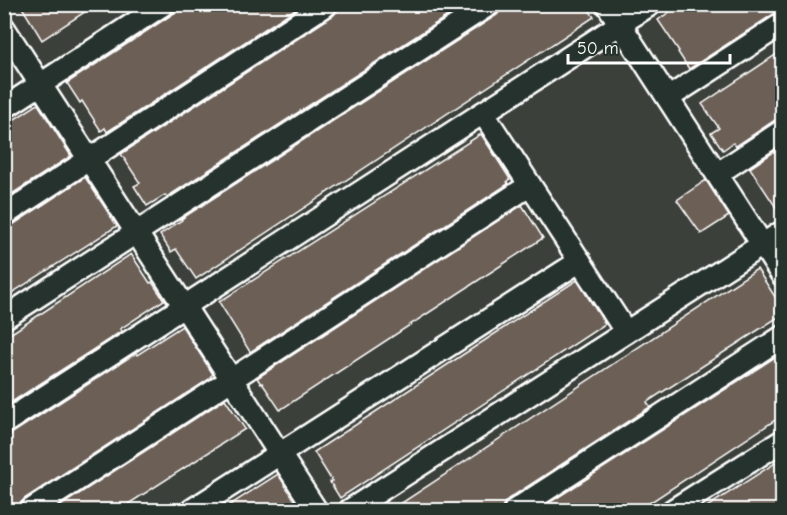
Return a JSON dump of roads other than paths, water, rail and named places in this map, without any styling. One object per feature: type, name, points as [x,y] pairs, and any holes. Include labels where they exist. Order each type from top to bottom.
[{"type":"street","points":[[4,108],[164,4]]},
{"type":"street","points":[[4,215],[327,4]]},
{"type":"street","points":[[4,318],[490,4]]},
{"type":"street","points":[[608,4],[783,275]]},
{"type":"street","points":[[4,423],[651,4]]},
{"type":"street","points":[[668,98],[783,24]]},
{"type":"street","points":[[4,28],[316,510]]},
{"type":"street","points":[[483,113],[626,332]]},
{"type":"street","points":[[717,174],[783,131]]},
{"type":"street","points":[[31,510],[530,185]]},
{"type":"street","points":[[350,510],[783,232]]},
{"type":"street","points":[[192,510],[580,261]]},
{"type":"street","points":[[515,510],[783,337]]},
{"type":"street","points":[[673,510],[783,441]]}]
